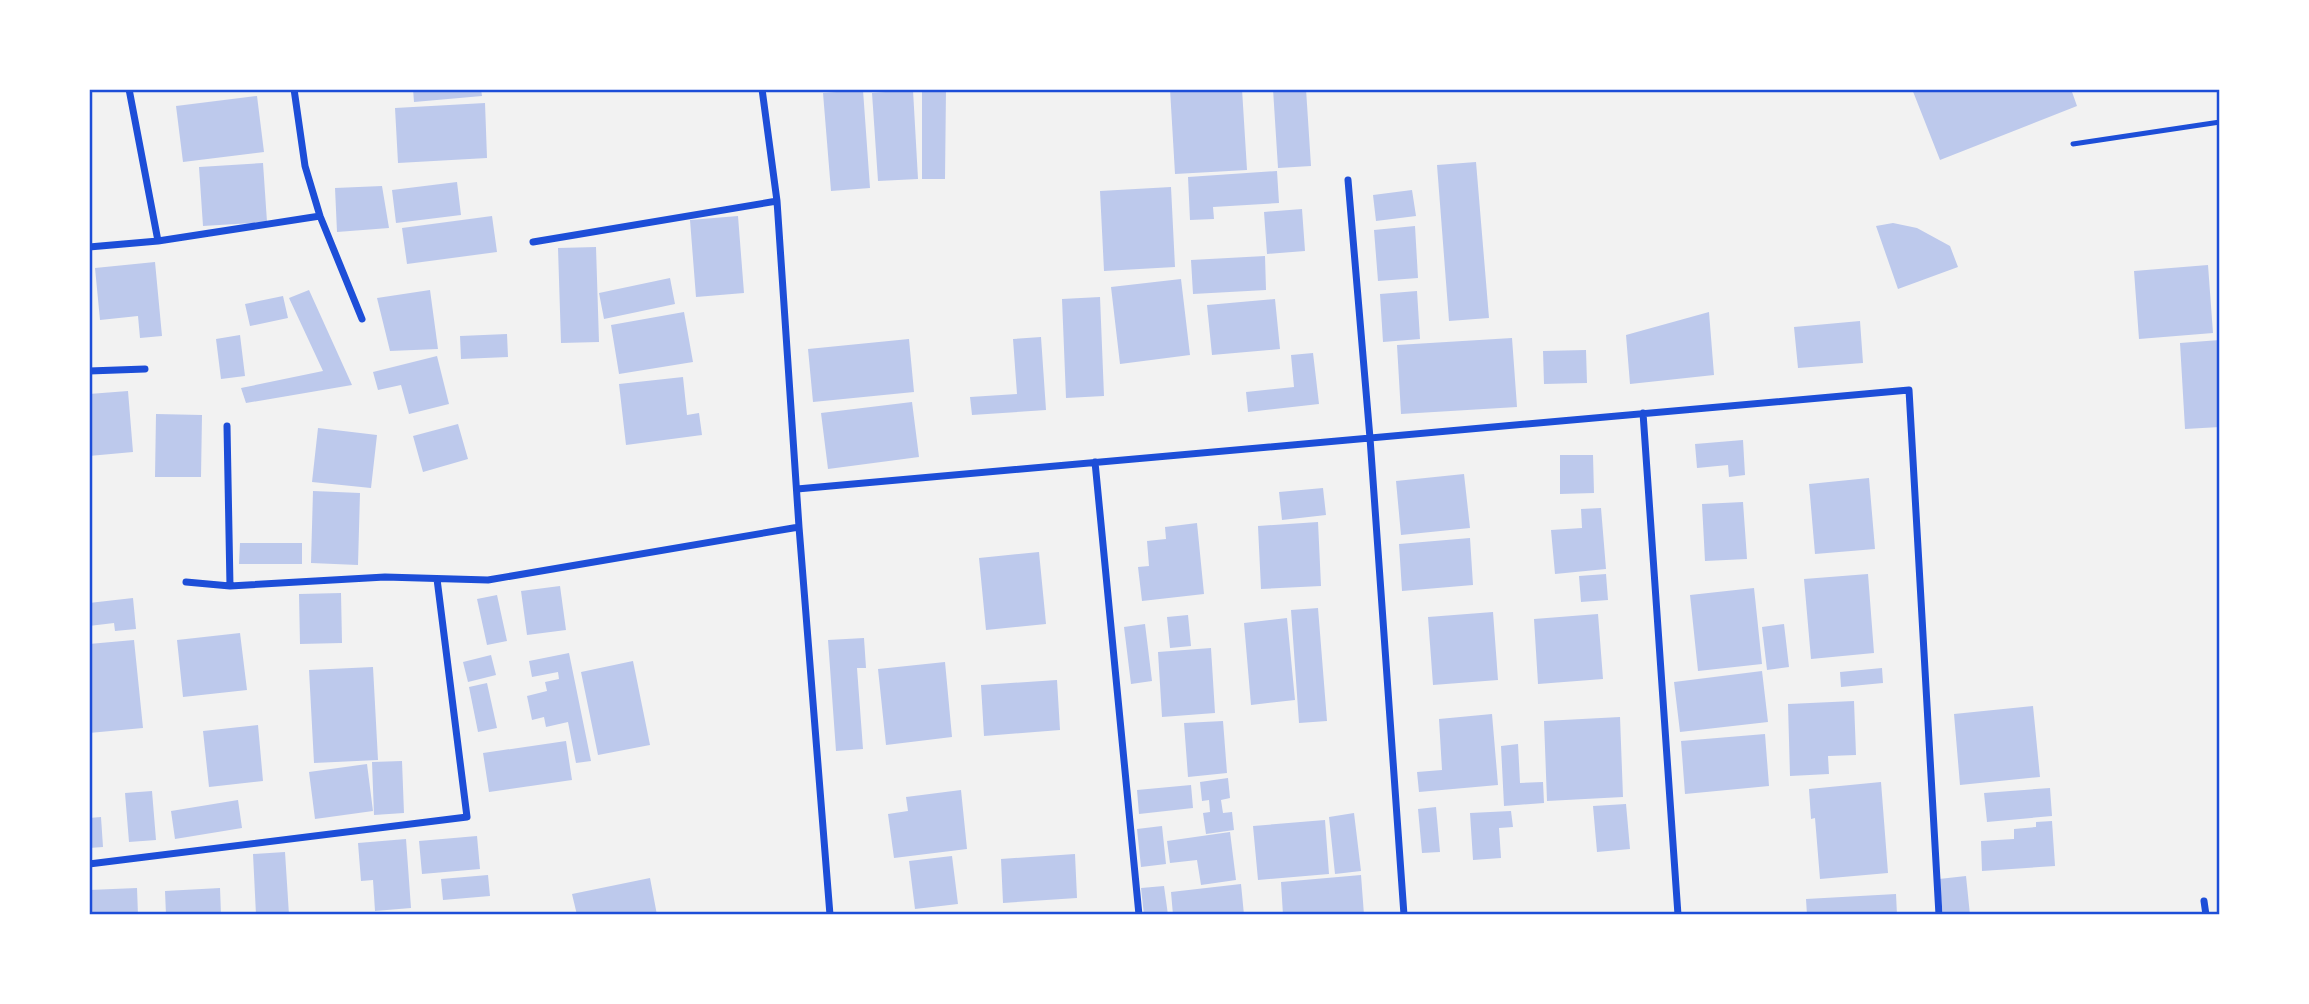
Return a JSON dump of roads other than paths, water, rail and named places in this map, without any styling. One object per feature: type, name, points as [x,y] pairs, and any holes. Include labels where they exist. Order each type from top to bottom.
[{"type":"street","points":[[129,89],[158,241]]},
{"type":"street","points":[[294,89],[305,166],[320,216],[362,319]]},
{"type":"street","points":[[762,89],[777,201],[799,527],[830,915]]},
{"type":"street","points":[[1348,180],[1370,438],[1404,915]]},
{"type":"street","points":[[533,243],[777,201]]},
{"type":"street","points":[[89,247],[158,241],[320,216]]},
{"type":"street","points":[[89,371],[145,369]]},
{"type":"street","points":[[797,489],[1909,390],[1939,915]]},
{"type":"street","points":[[1643,413],[1678,915]]},
{"type":"street","points":[[228,426],[230,586]]},
{"type":"street","points":[[1095,462],[1139,915]]},
{"type":"street","points":[[186,582],[230,586],[385,578],[488,580],[799,527]]},
{"type":"street","points":[[89,864],[467,817],[437,579]]},
{"type":"street","points":[[2204,901],[2206,915]]},
{"type":"lane","points":[[2073,144],[2220,122]]}]
